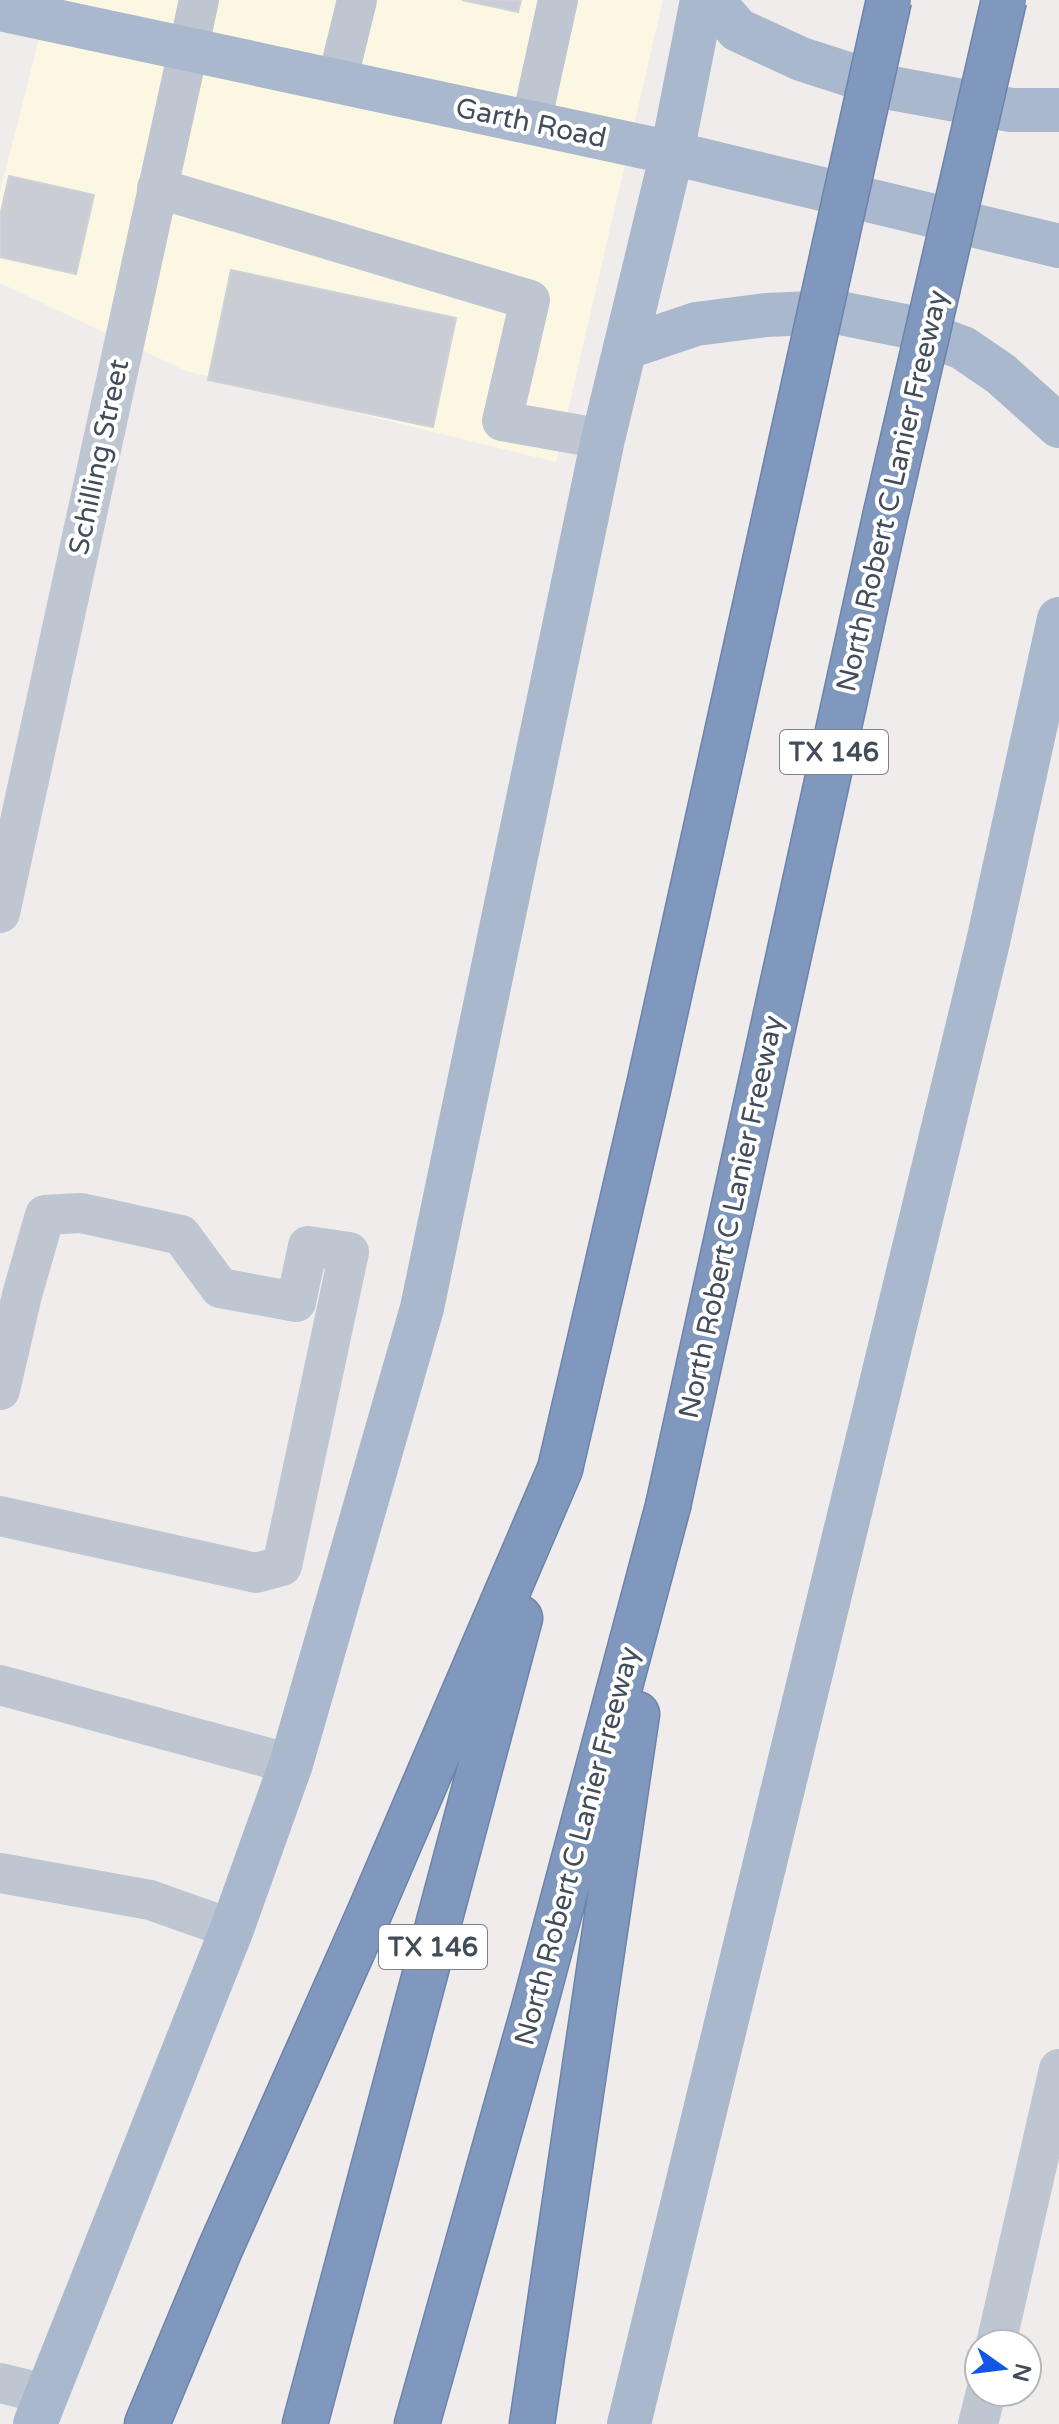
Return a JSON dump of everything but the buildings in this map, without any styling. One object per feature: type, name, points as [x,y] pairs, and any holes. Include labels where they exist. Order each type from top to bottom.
[{"type":"highway","name":"TX 146","points":[[305,2424],[560,1469],[650,1081],[889,0]]},
{"type":"highway","name":"North Robert C Lanier Freeway","points":[[417,2424],[536,2001],[668,1506],[885,517],[1004,0]]},
{"type":"highway","points":[[147,2424],[560,1469]]},
{"type":"highway","points":[[532,2424],[668,1506]]},
{"type":"main road","points":[[40,2409],[232,1929],[291,1764],[422,1308],[603,439],[672,153],[702,0]]},
{"type":"main road","points":[[712,0],[738,30],[801,59],[891,88],[1011,110],[1059,110]]},
{"type":"main road","name":"Garth Road","points":[[0,9],[672,153],[1059,246]]},
{"type":"main road","points":[[625,348],[696,324],[766,315],[835,312],[905,326],[963,348],[1001,374],[1059,426]]},
{"type":"main road","points":[[629,2424],[988,942],[1059,619]]},
{"type":"street","name":"Schilling Street","points":[[0,913],[199,0]]},
{"type":"street","points":[[337,82],[357,0]]},
{"type":"street","points":[[531,123],[558,0]]},
{"type":"street","points":[[157,188],[530,300],[502,421],[603,439]]},
{"type":"street","points":[[0,1390],[11,1292],[45,1215],[81,1213],[181,1235],[220,1288],[296,1302],[308,1246],[349,1252],[282,1566],[256,1573],[0,1516]]},
{"type":"street","points":[[0,1685],[291,1764]]},
{"type":"street","points":[[0,1873],[150,1900],[232,1929]]},
{"type":"street","points":[[1000,2328],[1059,2069]]},
{"type":"street","points":[[0,2383],[40,2409]]},
{"type":"shaded area","points":[[49,0],[663,0],[556,462],[186,371],[0,283],[0,192]]}]
